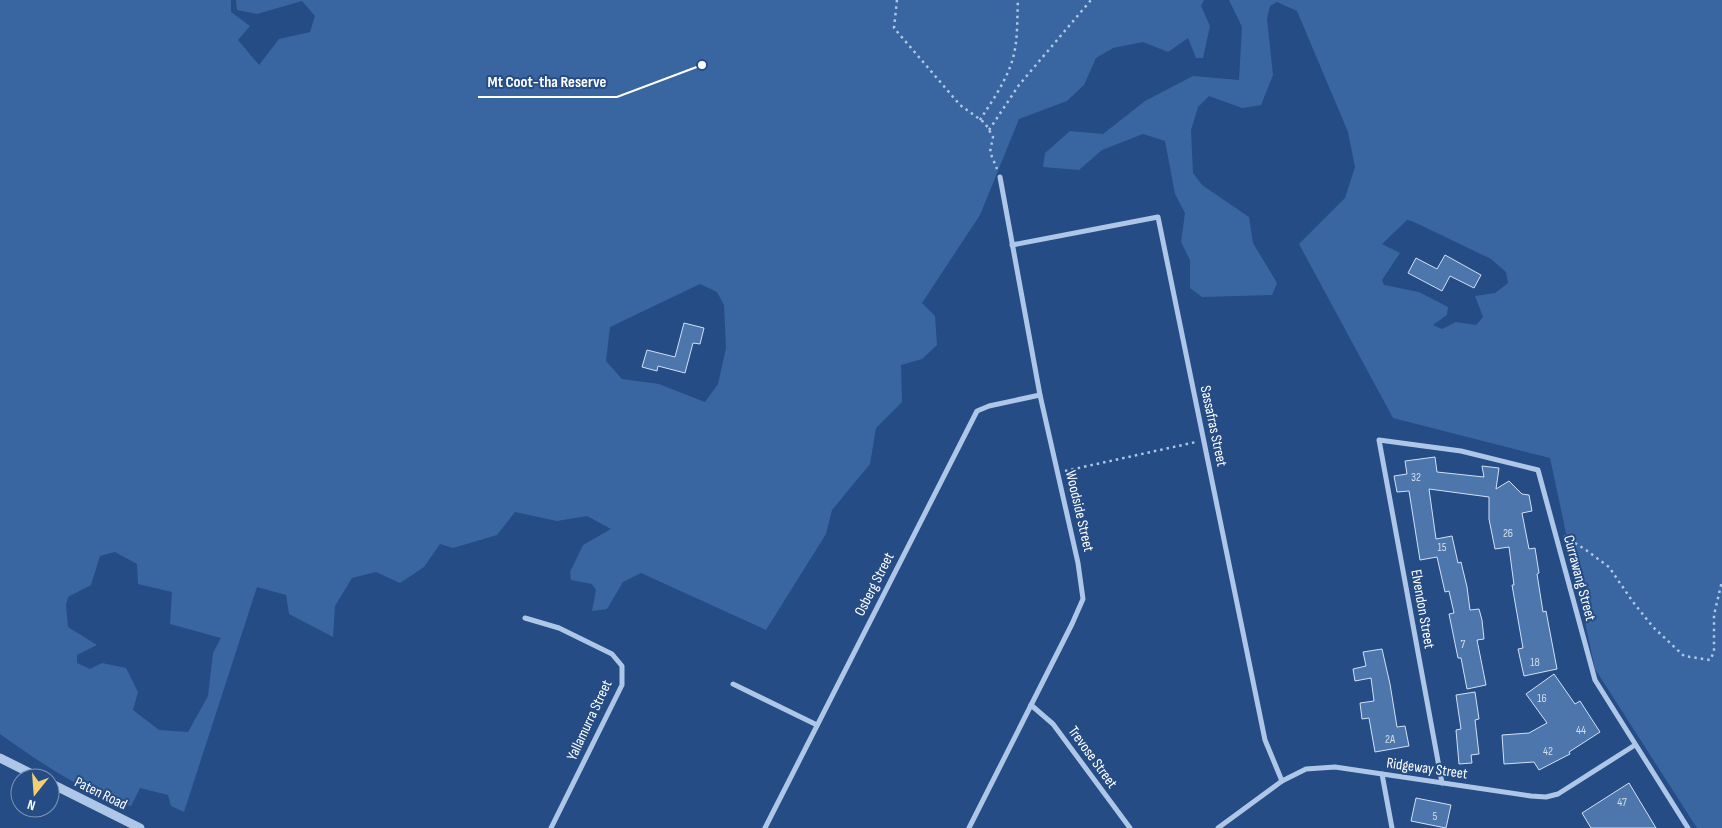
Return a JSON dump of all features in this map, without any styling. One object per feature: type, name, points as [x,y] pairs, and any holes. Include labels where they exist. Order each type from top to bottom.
[{"type":"street","name":"Woodside Street","points":[[969,828],[1083,599],[1078,563],[1040,395],[1000,177]]},
{"type":"street","name":"Sassafras Street","points":[[1012,245],[1158,218],[1265,740],[1282,781]]},
{"type":"street","name":"Osberg Street","points":[[766,828],[977,411],[989,406],[1040,395]]},
{"type":"street","name":"Currawang Street","points":[[1379,440],[1461,451],[1538,470],[1595,680],[1688,828]]},
{"type":"street","name":"Elvendon Street","points":[[1379,440],[1442,782]]},
{"type":"street","name":"Yallamurra Street","points":[[525,618],[559,628],[612,654],[622,666],[622,685],[551,828]]},
{"type":"street","points":[[732,684],[817,725]]},
{"type":"street","name":"Trevose Street","points":[[1031,705],[1053,724],[1130,828]]},
{"type":"street","name":"Ridgeway Street","points":[[1218,828],[1282,781],[1306,769],[1334,767],[1531,796],[1551,796],[1561,792],[1635,745]]},
{"type":"street","points":[[0,758],[20,768]]},
{"type":"street","points":[[1382,774],[1392,828]]},
{"type":"street","name":"Paten Road","points":[[60,788],[140,828]]},
{"type":"path","points":[[897,0],[894,28],[960,105],[984,123],[993,137],[990,152],[1000,177]]},
{"type":"path","points":[[980,120],[1013,59],[1017,31],[1018,0]]},
{"type":"path","points":[[989,130],[1019,85],[1091,0]]},
{"type":"path","points":[[1058,472],[1204,440]]},
{"type":"path","points":[[1554,530],[1609,567],[1653,627],[1684,656],[1710,660],[1714,652],[1714,615],[1722,581]]},
{"type":"shaded area","points":[[0,0],[231,0],[231,12],[250,26],[238,40],[259,65],[279,39],[310,32],[315,16],[302,1],[257,14],[237,10],[236,0],[1204,0],[1201,6],[1210,26],[1203,58],[1196,58],[1188,38],[1168,52],[1143,42],[1113,48],[1096,58],[1084,85],[1067,101],[1019,119],[980,215],[922,303],[935,316],[937,345],[922,359],[901,365],[902,402],[876,428],[870,464],[832,510],[826,534],[766,630],[641,573],[623,582],[607,609],[592,611],[596,590],[592,584],[571,580],[570,572],[583,545],[611,529],[587,516],[557,521],[515,512],[497,535],[453,548],[440,544],[424,567],[400,583],[376,572],[352,578],[335,606],[333,637],[289,614],[286,595],[257,587],[184,812],[171,806],[168,795],[140,788],[131,806],[113,800],[62,776],[60,775],[60,768],[50,768],[0,734]],"holes":[[[700,284],[717,292],[724,305],[726,348],[718,384],[705,402],[659,384],[622,379],[606,361],[610,327]],[[115,552],[137,564],[138,584],[172,592],[170,624],[221,638],[213,653],[208,696],[188,732],[159,730],[133,710],[138,692],[126,668],[102,663],[90,669],[77,663],[77,655],[97,645],[68,627],[66,605],[68,597],[91,585],[100,556]]]},
{"type":"shaded area","points":[[1229,0],[1722,0],[1722,828],[1697,828],[1595,669],[1550,458],[1393,418],[1299,244],[1345,198],[1355,167],[1348,132],[1297,11],[1277,2],[1270,6],[1267,19],[1273,75],[1261,105],[1242,108],[1209,96],[1198,107],[1191,130],[1193,173],[1202,185],[1249,217],[1253,243],[1277,283],[1272,295],[1202,297],[1190,288],[1190,260],[1181,242],[1185,213],[1175,194],[1165,141],[1143,134],[1102,150],[1079,170],[1043,167],[1045,153],[1070,131],[1103,134],[1145,101],[1193,76],[1239,80],[1242,27]],"holes":[[[1407,220],[1491,259],[1506,272],[1508,283],[1495,293],[1475,296],[1483,317],[1476,325],[1456,322],[1442,329],[1433,325],[1447,315],[1448,307],[1419,292],[1384,285],[1382,280],[1400,253],[1382,244]]]},
{"type":"building","points":[[1445,255],[1481,275],[1474,288],[1450,276],[1442,291],[1408,273],[1416,258],[1437,269]]},
{"type":"building","points":[[684,323],[704,328],[700,344],[693,343],[685,373],[658,366],[657,371],[642,367],[647,350],[675,357]]},
{"type":"building","points":[[1435,457],[1437,472],[1484,477],[1482,466],[1499,468],[1496,489],[1509,481],[1522,494],[1529,495],[1532,511],[1522,513],[1529,549],[1535,548],[1543,612],[1546,611],[1557,669],[1524,676],[1518,649],[1523,648],[1512,585],[1514,585],[1509,547],[1495,549],[1489,519],[1489,497],[1429,489],[1436,539],[1452,536],[1458,563],[1461,562],[1470,610],[1479,609],[1482,620],[1484,639],[1477,640],[1486,685],[1467,689],[1461,658],[1458,658],[1449,614],[1454,613],[1449,591],[1445,592],[1437,557],[1420,560],[1409,491],[1397,492],[1394,476],[1407,474],[1405,461]]},
{"type":"building","points":[[1382,649],[1397,727],[1405,726],[1409,746],[1375,752],[1369,718],[1362,719],[1360,703],[1374,701],[1371,678],[1355,681],[1353,669],[1366,666],[1363,652]]},
{"type":"building","points":[[1554,674],[1575,704],[1580,701],[1600,732],[1569,752],[1570,754],[1539,770],[1534,762],[1504,764],[1502,735],[1529,733],[1547,723],[1526,694]]},
{"type":"building","points":[[1475,692],[1479,719],[1475,720],[1479,754],[1471,755],[1472,763],[1459,764],[1456,730],[1461,729],[1456,695]]},
{"type":"building","points":[[1629,783],[1656,828],[1591,828],[1582,813]]},
{"type":"building","points":[[1416,798],[1451,805],[1446,828],[1411,821]]},
{"type":"place","name":"Mt Coot-tha Reserve","points":[[702,65]]}]
